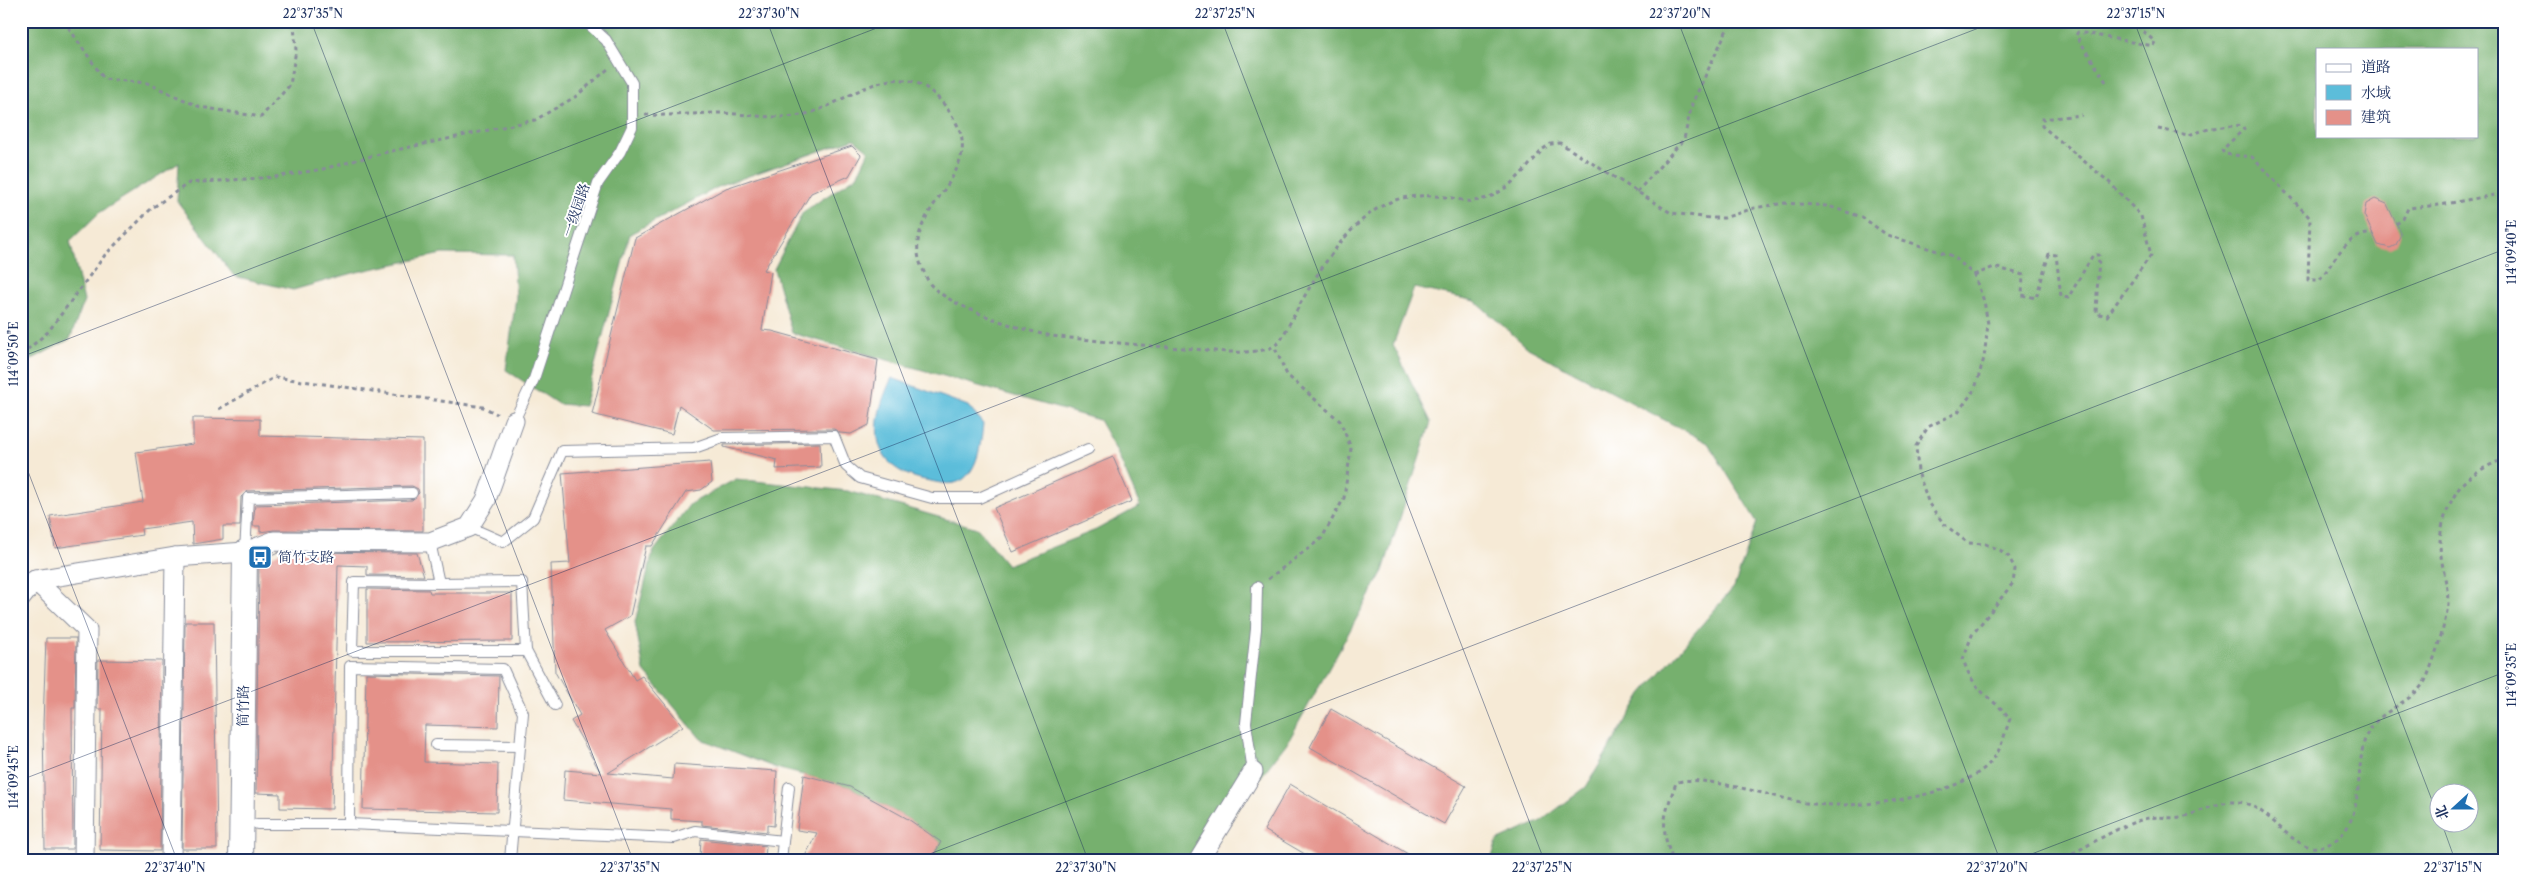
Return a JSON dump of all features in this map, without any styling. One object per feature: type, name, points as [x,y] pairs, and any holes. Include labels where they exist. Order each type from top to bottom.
[{"type":"street","points":[[21,598],[35,580],[175,557],[245,552],[274,541],[430,542],[470,527],[486,500],[514,421]]},
{"type":"street","name":"简竹路","points":[[241,860],[245,552]]},
{"type":"street","points":[[171,860],[175,557]]},
{"type":"street","points":[[35,580],[88,630],[84,860]]},
{"type":"street","points":[[1199,860],[1253,772]]},
{"type":"lane","name":"一级园路","points":[[514,421],[534,379],[598,183],[620,152],[632,127],[632,83],[606,40],[585,21]]},
{"type":"lane","points":[[470,527],[503,542],[533,518],[562,451],[694,448],[722,438],[834,436],[846,466],[860,478],[932,498],[979,498],[1088,449]]},
{"type":"lane","points":[[245,552],[248,498],[412,493]]},
{"type":"lane","points":[[430,542],[439,583]]},
{"type":"lane","points":[[526,651],[352,651],[354,582],[522,582],[526,651],[555,705]]},
{"type":"lane","points":[[1253,772],[1246,722],[1256,629],[1257,587]]},
{"type":"lane","points":[[348,824],[350,666],[503,669],[523,712],[510,860]]},
{"type":"lane","points":[[436,745],[520,746]]},
{"type":"lane","points":[[781,860],[789,787]]},
{"type":"lane","points":[[257,824],[348,824],[513,833],[674,838],[695,831],[783,841]]},
{"type":"path","points":[[64,21],[104,79],[148,83],[200,106],[261,117],[290,85],[296,50],[294,25],[298,21]]},
{"type":"path","points":[[1637,192],[1684,139],[1692,104],[1731,21]]},
{"type":"path","points":[[2106,82],[2076,36],[2078,32],[2153,46],[2155,42],[2133,21]]},
{"type":"path","points":[[21,355],[48,332],[105,255],[152,208],[189,183],[275,177],[323,169],[387,152],[535,120],[575,97],[618,61]]},
{"type":"path","points":[[633,115],[680,116],[721,113],[767,118],[790,116],[813,112],[884,80],[903,81],[923,86],[945,104],[958,124],[964,147],[961,161],[947,188],[926,216],[917,244],[918,256],[929,283],[942,295],[984,315],[1043,335],[1127,344],[1248,351],[1274,346],[1281,340],[1312,281],[1358,222],[1390,202],[1416,196],[1454,198],[1470,202],[1488,198],[1509,185],[1543,149],[1551,144],[1560,144],[1671,213],[1694,218],[1724,218],[1754,208],[1785,203],[1828,206],[1862,217],[1887,235],[1953,256],[1974,275],[1984,301],[1988,324],[1984,358],[1975,389],[1958,412],[1928,427],[1916,446],[1918,472],[1929,504],[1944,524],[1968,543],[1985,544],[2000,550],[2009,557],[2015,569],[2013,583],[1972,635],[1962,659],[1968,674],[1978,689],[2004,709],[2010,719],[2002,741],[1993,759],[1972,775],[1949,787],[1928,795],[1878,802],[1844,805],[1808,803],[1706,782],[1682,780],[1676,783],[1663,825],[1667,847],[1673,860]]},
{"type":"path","points":[[1974,275],[1994,267],[2023,275],[2022,295],[2036,298],[2048,254],[2056,255],[2062,296],[2068,298],[2093,255],[2099,255],[2096,313],[2107,316],[2151,255],[2141,216],[2109,182],[2042,126],[2042,119],[2082,114]]},
{"type":"path","points":[[2158,129],[2188,135],[2212,128],[2242,125],[2244,128],[2222,150],[2224,154],[2252,157],[2310,218],[2308,280],[2320,280],[2348,242],[2364,233],[2373,234]]},
{"type":"path","points":[[2396,224],[2403,219],[2408,208],[2440,205],[2505,193]]},
{"type":"path","points":[[1257,587],[1322,538],[1344,498],[1351,448],[1340,421],[1287,375],[1274,346]]},
{"type":"path","points":[[219,409],[275,377],[483,407],[514,421]]},
{"type":"path","points":[[2058,860],[2080,851],[2114,831],[2145,818],[2183,817],[2218,805],[2236,802],[2260,810],[2302,844],[2321,847],[2340,837],[2345,831],[2354,807],[2365,740],[2372,723],[2402,702],[2426,680],[2439,640],[2448,604],[2440,542],[2442,521],[2454,498],[2469,476],[2505,459]]},
{"type":"green space","points":[[21,21],[2505,21],[2505,860],[1491,860],[1497,841],[1541,821],[1586,787],[1642,694],[1734,587],[1757,522],[1708,443],[1528,348],[1475,301],[1414,288],[1393,345],[1431,422],[1383,571],[1289,740],[1197,860],[931,860],[941,842],[908,819],[850,787],[776,768],[701,739],[644,671],[635,622],[653,552],[690,504],[736,479],[848,491],[977,528],[1007,565],[1096,530],[1140,506],[1116,450],[1099,420],[792,333],[774,269],[803,212],[857,176],[869,151],[854,139],[720,186],[630,234],[584,406],[558,404],[506,370],[516,297],[513,255],[442,254],[357,272],[293,290],[234,276],[177,201],[179,163],[99,213],[70,241],[84,301],[70,339],[21,365]]},
{"type":"water","points":[[892,378],[968,406],[983,424],[976,462],[968,475],[962,480],[944,483],[906,474],[892,465],[883,454],[877,426],[885,395]]},
{"type":"building","points":[[852,146],[861,155],[849,176],[811,193],[764,270],[771,272],[762,330],[772,331],[878,360],[869,425],[851,434],[840,433],[834,429],[714,430],[679,405],[672,434],[592,414],[635,238],[726,188]]},
{"type":"building","points":[[2375,199],[2387,204],[2401,234],[2396,245],[2390,248],[2378,245],[2364,215],[2366,204]]},
{"type":"building","points":[[193,418],[260,419],[260,436],[423,440],[423,531],[274,530],[260,532],[260,526],[253,526],[255,505],[412,500],[419,493],[418,489],[412,486],[248,491],[241,497],[240,526],[223,526],[223,539],[193,544],[192,522],[141,529],[142,535],[55,548],[50,516],[143,502],[136,452],[193,444]]},
{"type":"building","points":[[820,443],[821,467],[776,469],[777,460],[724,447],[724,445]]},
{"type":"building","points":[[1113,457],[1132,501],[1013,552],[994,508]]},
{"type":"building","points":[[710,462],[712,482],[701,490],[686,492],[652,546],[646,546],[630,616],[605,630],[635,680],[642,676],[683,726],[608,773],[673,779],[674,764],[777,771],[774,826],[767,825],[767,832],[702,825],[702,821],[671,819],[671,809],[563,800],[565,770],[601,773],[571,721],[580,715],[555,672],[551,564],[570,563],[562,473]]},
{"type":"building","points":[[280,552],[417,553],[424,576],[367,575],[367,566],[338,565],[332,809],[280,808],[280,794],[256,793],[259,562]]},
{"type":"building","points":[[367,589],[429,590],[430,593],[512,593],[512,641],[367,642]]},
{"type":"building","points":[[185,622],[214,622],[217,849],[182,849]]},
{"type":"building","points":[[46,638],[76,638],[75,708],[72,708],[73,849],[45,849],[43,724]]},
{"type":"building","points":[[98,660],[162,661],[160,851],[100,850],[102,709],[97,709]]},
{"type":"building","points":[[366,673],[499,676],[498,727],[425,725],[424,762],[498,764],[497,812],[363,809]]},
{"type":"building","points":[[1331,709],[1466,786],[1444,824],[1310,747]]},
{"type":"building","points":[[804,775],[850,787],[908,819],[941,842],[931,860],[803,860],[817,833],[797,830]]},
{"type":"building","points":[[1290,784],[1418,860],[1315,860],[1264,830]]},
{"type":"building","points":[[701,839],[766,846],[765,860],[700,858]]},
{"type":"place","name":"简竹支路","points":[[260,557]]}]
